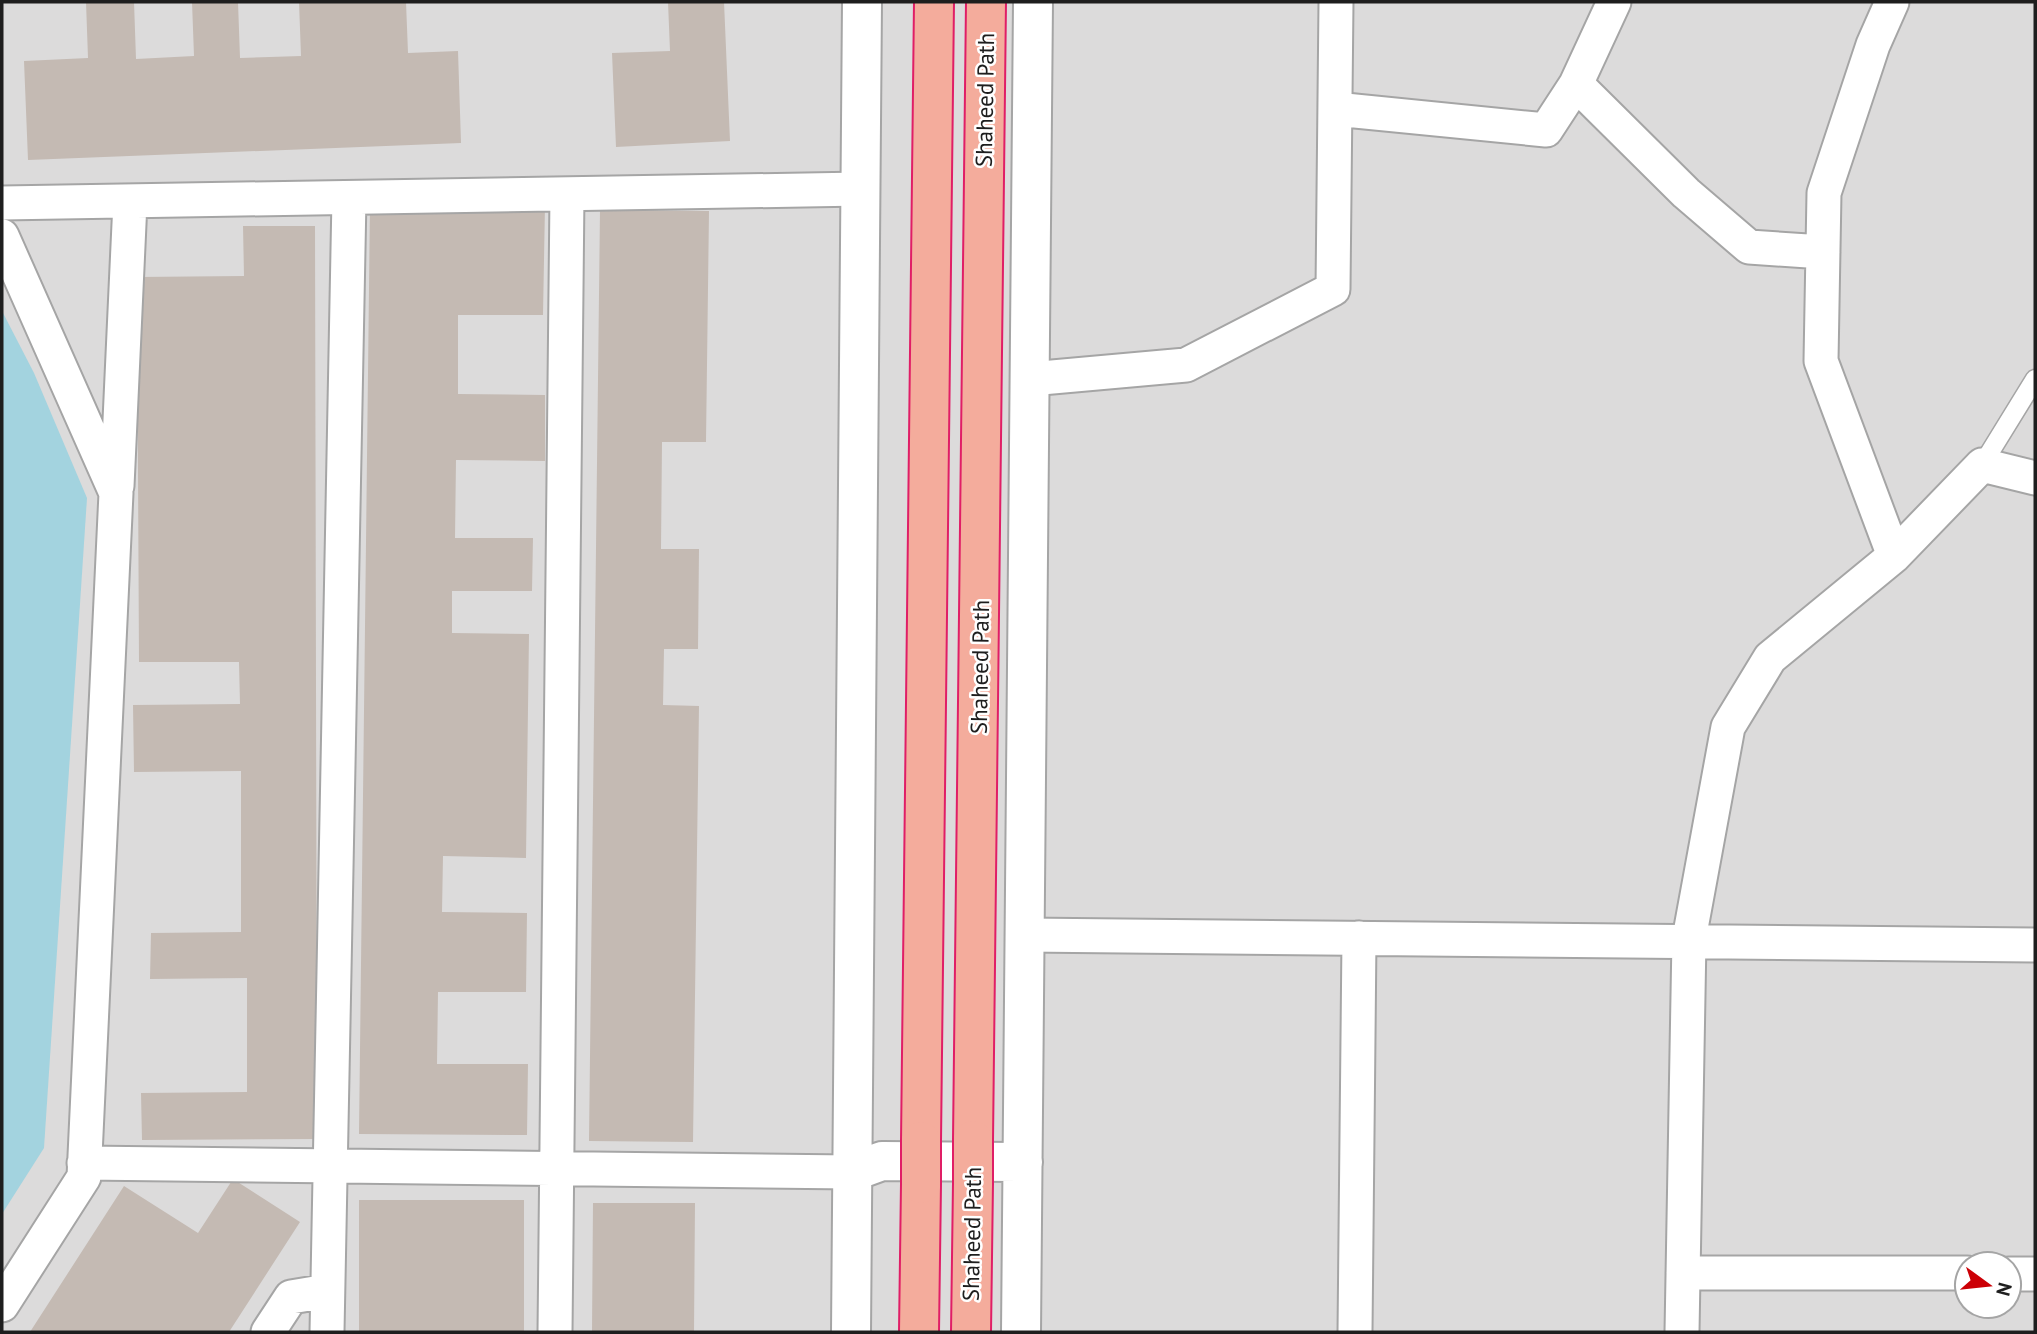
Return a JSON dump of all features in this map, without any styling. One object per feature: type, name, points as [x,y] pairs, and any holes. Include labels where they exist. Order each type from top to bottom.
[{"type":"highway","points":[[919,1332],[934,2]]},
{"type":"highway","name":"Shaheed Path","points":[[971,1332],[986,2]]},
{"type":"street","points":[[851,1332],[862,2]]},
{"type":"street","points":[[1021,1332],[1033,2]]},
{"type":"street","points":[[1030,379],[1186,365],[1333,289],[1336,2]]},
{"type":"street","points":[[1335,109],[1546,130],[1576,84],[1614,2]]},
{"type":"street","points":[[1892,2],[1873,44],[1824,193],[1821,361],[1894,556]]},
{"type":"street","points":[[1576,84],[1686,193],[1749,247],[1823,252]]},
{"type":"street","points":[[2,203],[862,189]]},
{"type":"street","points":[[555,1332],[567,194]]},
{"type":"street","points":[[327,1332],[349,198]]},
{"type":"street","points":[[2,1305],[84,1177],[130,202]]},
{"type":"street","points":[[2,236],[116,493]]},
{"type":"street","points":[[1682,1332],[1689,939],[1728,727],[1770,658],[1894,556],[1982,466],[2035,478]]},
{"type":"street","points":[[1025,935],[1689,939],[2035,945]]},
{"type":"street","points":[[1355,1332],[1359,937]]},
{"type":"street","points":[[84,1163],[852,1172],[882,1161],[1023,1162]]},
{"type":"street","points":[[1683,1273],[1953,1273]]},
{"type":"street","points":[[268,1332],[291,1297],[327,1291]]},
{"type":"lane","points":[[1982,466],[2035,379]]},
{"type":"shaded area","points":[[2,2],[2035,2],[2035,1332],[2,1332]]},
{"type":"water","points":[[2,311],[34,373],[87,498],[44,1148],[2,1214]]},
{"type":"building","points":[[86,2],[134,2],[136,59],[194,56],[192,2],[238,2],[240,58],[301,56],[299,2],[406,2],[408,53],[458,51],[461,143],[28,160],[24,61],[88,58]]},
{"type":"building","points":[[668,2],[724,2],[730,141],[616,147],[612,53],[670,51]]},
{"type":"building","points":[[370,204],[545,205],[543,315],[458,315],[458,394],[545,395],[545,461],[456,460],[455,538],[533,538],[532,591],[452,591],[452,633],[529,634],[526,858],[443,856],[442,912],[527,913],[526,992],[438,992],[437,1064],[528,1064],[527,1135],[359,1134]]},
{"type":"building","points":[[600,210],[709,211],[706,442],[662,442],[661,549],[699,549],[698,649],[664,649],[663,705],[699,706],[693,1142],[589,1141]]},
{"type":"building","points":[[243,226],[315,226],[317,1139],[142,1140],[141,1093],[247,1092],[247,978],[150,979],[151,933],[241,932],[241,771],[134,772],[133,705],[240,704],[239,662],[139,662],[137,277],[244,276]]},
{"type":"building","points":[[233,1179],[300,1222],[229,1332],[30,1332],[124,1186],[198,1233]]},
{"type":"building","points":[[359,1200],[524,1200],[524,1332],[359,1332]]},
{"type":"building","points":[[593,1203],[695,1203],[694,1332],[592,1332]]}]
